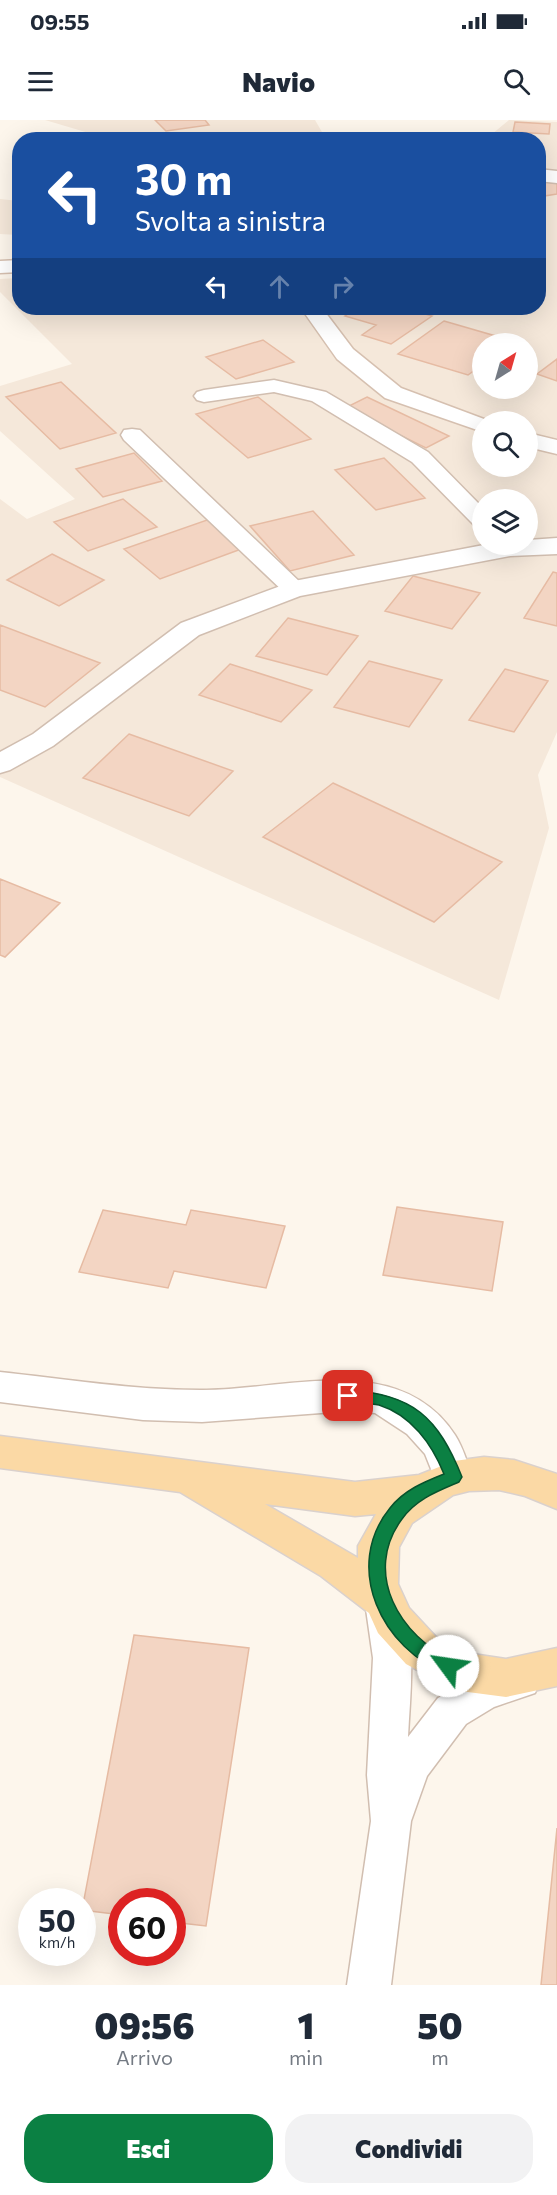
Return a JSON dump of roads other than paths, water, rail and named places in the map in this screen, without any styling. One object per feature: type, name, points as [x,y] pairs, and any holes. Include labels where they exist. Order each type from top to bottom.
[{"type":"main road","points":[[0,1452],[184,1478],[355,1498],[436,1485],[481,1473],[509,1475],[537,1482],[557,1492]]},
{"type":"main road","points":[[184,1478],[334,1564],[383,1604],[404,1636],[431,1659],[464,1674],[501,1679],[547,1671]]},
{"type":"main road","points":[[383,1604],[376,1569],[381,1539],[396,1513],[436,1485]]},
{"type":"street","points":[[316,315],[345,354],[393,393],[472,421]]},
{"type":"street","points":[[538,442],[557,447]]},
{"type":"street","points":[[538,546],[557,546]]},
{"type":"street","points":[[0,764],[43,740],[190,628],[294,589],[472,553]]},
{"type":"street","points":[[0,1387],[143,1404],[202,1406],[348,1396],[378,1398],[397,1406],[421,1423],[441,1446],[436,1485]]},
{"type":"lane","points":[[204,396],[274,386],[319,396],[420,457],[472,509]]},
{"type":"lane","points":[[132,435],[294,589]]},
{"type":"lane","points":[[383,1604],[392,1658],[387,1774],[391,1821]]},
{"type":"lane","points":[[369,1985],[391,1821],[410,1766],[452,1711],[483,1693],[547,1671]]}]
